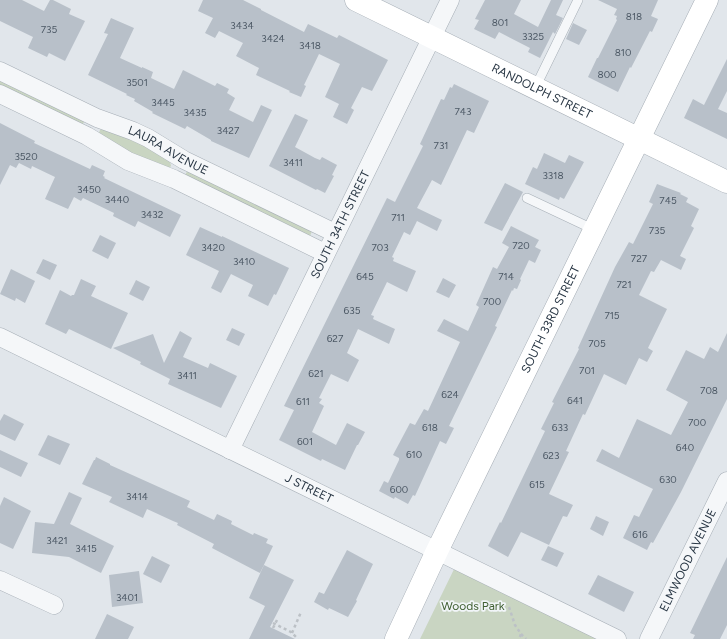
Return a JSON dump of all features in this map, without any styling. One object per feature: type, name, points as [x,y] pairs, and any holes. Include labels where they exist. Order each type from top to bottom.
[{"type":"main road","name":"RANDOLPH STREET","points":[[356,0],[727,182]]},
{"type":"main road","name":"SOUTH 33RD STREET","points":[[396,639],[437,551],[707,0]]},
{"type":"street","name":"SOUTH 34TH STREET","points":[[230,450],[450,0]]},
{"type":"street","name":"LAURA AVENUE","points":[[0,71],[96,118],[148,138],[184,160],[335,234]]},
{"type":"street","name":"LAURA AVENUE","points":[[0,94],[87,136],[128,161],[174,179],[325,253]]},
{"type":"street","points":[[87,136],[96,118]]},
{"type":"street","points":[[174,179],[184,160]]},
{"type":"street","name":"J STREET","points":[[0,337],[617,639]]},
{"type":"street","name":"ELMWOOD AVENUE","points":[[649,639],[727,481]]},
{"type":"street","points":[[0,580],[54,605]]},
{"type":"lane","points":[[535,88],[578,0]]},
{"type":"lane","points":[[526,198],[595,230]]},
{"type":"path","points":[[509,607],[515,625],[526,639]]},
{"type":"path","points":[[292,633],[301,612]]},
{"type":"path","points":[[273,628],[274,623],[277,620]]},
{"type":"path","points":[[274,623],[292,633],[298,639]]},
{"type":"path","points":[[518,639],[521,634]]},
{"type":"green space","points":[[0,77],[85,120],[83,124],[0,87]]},
{"type":"green space","points":[[102,129],[132,137],[170,161],[171,166],[169,168],[145,163],[99,133]]},
{"type":"green space","points":[[188,170],[312,231],[310,236],[185,175]]},
{"type":"green space","name":"Woods Park","points":[[458,561],[617,639],[420,639]]},
{"type":"building","points":[[0,0],[22,0],[44,11],[50,0],[53,0],[71,9],[69,14],[85,21],[65,61],[49,53],[47,57],[28,48],[33,37],[0,21]]},
{"type":"building","points":[[203,0],[243,0],[304,32],[308,24],[337,38],[339,35],[388,60],[372,91],[362,87],[351,108],[354,110],[347,124],[333,117],[339,104],[325,97],[340,64],[319,54],[304,85],[306,86],[301,97],[289,92],[290,91],[256,75],[259,68],[236,56],[243,43],[219,31],[215,38],[205,33],[213,18],[198,11]]},
{"type":"building","points":[[485,0],[521,0],[514,14],[538,27],[551,0],[563,0],[556,15],[563,18],[555,34],[553,32],[540,58],[528,52],[530,48],[499,32],[495,39],[474,29],[479,20],[475,19]]},
{"type":"building","points":[[598,0],[658,0],[651,16],[658,19],[652,32],[650,31],[631,68],[630,67],[618,92],[588,77],[617,20],[617,16],[614,15],[617,9]]},
{"type":"building","points":[[111,18],[134,28],[120,58],[153,72],[151,78],[174,89],[183,70],[215,86],[217,83],[229,89],[227,93],[235,98],[229,110],[253,122],[261,105],[272,110],[249,158],[211,141],[187,126],[185,129],[152,113],[153,112],[134,101],[135,99],[126,95],[127,94],[88,75],[108,34],[104,33]]},
{"type":"building","points":[[573,23],[587,30],[579,45],[566,39]]},
{"type":"building","points":[[727,59],[727,91],[718,109],[727,113],[727,139],[684,118],[693,99],[704,105]]},
{"type":"building","points":[[454,84],[489,101],[474,133],[467,130],[441,185],[432,180],[417,208],[442,220],[437,231],[417,221],[410,235],[404,232],[392,257],[394,258],[393,261],[416,271],[407,292],[387,282],[371,315],[374,316],[373,319],[395,329],[389,344],[358,329],[347,353],[359,360],[348,382],[331,374],[319,398],[322,399],[319,403],[324,406],[312,432],[336,445],[347,423],[365,432],[345,470],[322,459],[321,461],[279,440],[294,410],[284,406],[387,198],[395,202],[423,146],[420,144],[441,99],[444,100],[450,87],[452,88]]},
{"type":"building","points":[[295,114],[308,120],[295,147],[315,158],[320,160],[322,157],[337,165],[332,175],[334,176],[325,193],[317,189],[316,190],[269,166]]},
{"type":"building","points":[[0,123],[35,141],[34,143],[90,169],[92,165],[105,171],[103,176],[105,177],[104,178],[181,215],[170,237],[138,221],[135,227],[113,216],[114,213],[83,198],[81,201],[74,197],[68,209],[45,199],[55,177],[32,166],[31,169],[19,163],[16,168],[10,165],[0,185]]},
{"type":"building","points":[[544,153],[565,163],[569,155],[584,162],[564,199],[560,197],[559,200],[525,184],[533,167],[537,169]]},
{"type":"building","points":[[505,183],[523,192],[502,231],[484,223]]},
{"type":"building","points":[[657,184],[681,193],[680,194],[688,198],[686,202],[699,209],[691,226],[694,228],[680,256],[686,259],[681,270],[661,260],[654,272],[651,271],[639,295],[667,309],[648,348],[653,351],[647,362],[639,358],[626,385],[604,374],[566,451],[569,452],[549,494],[573,505],[567,517],[563,516],[549,545],[521,532],[508,557],[488,546],[500,522],[501,523],[545,431],[541,429],[554,403],[552,402],[579,349],[578,348],[615,267],[629,242],[633,244],[653,204],[649,202]]},
{"type":"building","points":[[511,226],[539,240],[535,247],[541,250],[535,263],[529,260],[517,289],[514,288],[513,291],[512,290],[495,326],[497,327],[449,426],[454,428],[446,444],[440,441],[415,496],[413,495],[408,504],[395,497],[394,499],[379,491],[384,481],[388,483],[399,460],[399,458],[393,455],[410,423],[415,425],[424,409],[428,411],[460,342],[437,331],[444,319],[468,331],[479,307],[476,305],[493,267],[497,269],[509,247],[502,243]]},
{"type":"building","points":[[200,227],[289,268],[276,295],[274,294],[268,306],[248,296],[253,285],[231,274],[221,293],[211,288],[219,271],[186,255]]},
{"type":"building","points":[[100,235],[116,243],[108,259],[92,251]]},
{"type":"building","points":[[43,259],[57,265],[50,280],[36,273]]},
{"type":"building","points":[[11,269],[35,281],[25,303],[16,298],[15,301],[0,294]]},
{"type":"building","points":[[443,278],[456,285],[449,298],[436,292]]},
{"type":"building","points":[[81,279],[96,286],[91,296],[128,313],[111,349],[69,329],[66,334],[45,324],[60,290],[71,296],[74,295]]},
{"type":"building","points":[[136,280],[150,287],[143,301],[129,294]]},
{"type":"building","points":[[232,328],[245,334],[239,346],[226,340]]},
{"type":"building","points":[[180,331],[192,338],[183,357],[208,368],[210,363],[237,376],[221,408],[168,384],[170,379],[113,348],[153,334],[164,363]]},
{"type":"building","points":[[727,333],[727,399],[681,492],[653,543],[651,542],[647,550],[623,538],[634,515],[639,517],[653,489],[596,461],[602,449],[619,458],[637,419],[671,435],[688,402],[666,390],[686,350],[704,359],[710,347],[718,352]]},
{"type":"building","points":[[4,414],[24,424],[15,441],[0,434],[0,421]]},
{"type":"building","points":[[48,435],[70,444],[60,465],[38,455]]},
{"type":"building","points":[[0,450],[28,463],[21,477],[0,467]]},
{"type":"building","points":[[96,457],[110,465],[190,501],[187,507],[214,520],[217,514],[232,521],[231,524],[253,535],[254,533],[268,539],[266,543],[273,546],[260,573],[212,548],[214,544],[177,525],[178,523],[147,509],[143,518],[109,502],[112,497],[82,484]]},
{"type":"building","points":[[69,492],[82,498],[70,524],[114,546],[101,573],[69,557],[32,553],[35,522],[54,524]]},
{"type":"building","points":[[4,497],[31,511],[13,549],[0,543],[0,506]]},
{"type":"building","points":[[596,516],[609,522],[603,536],[590,529]]},
{"type":"building","points":[[548,546],[564,553],[557,567],[541,560]]},
{"type":"building","points":[[347,550],[373,564],[356,600],[357,601],[348,617],[329,608],[328,610],[314,602],[319,592],[324,594]]},
{"type":"building","points":[[152,556],[170,565],[161,583],[143,574]]},
{"type":"building","points":[[727,557],[727,625],[720,639],[693,639],[695,635],[690,633]]},
{"type":"building","points":[[264,565],[294,580],[270,627],[295,639],[249,639],[265,606],[249,598]]},
{"type":"building","points":[[139,571],[143,603],[112,607],[109,575]]},
{"type":"building","points":[[598,575],[634,592],[624,612],[588,594]]},
{"type":"building","points":[[107,614],[134,627],[128,639],[95,639]]}]
